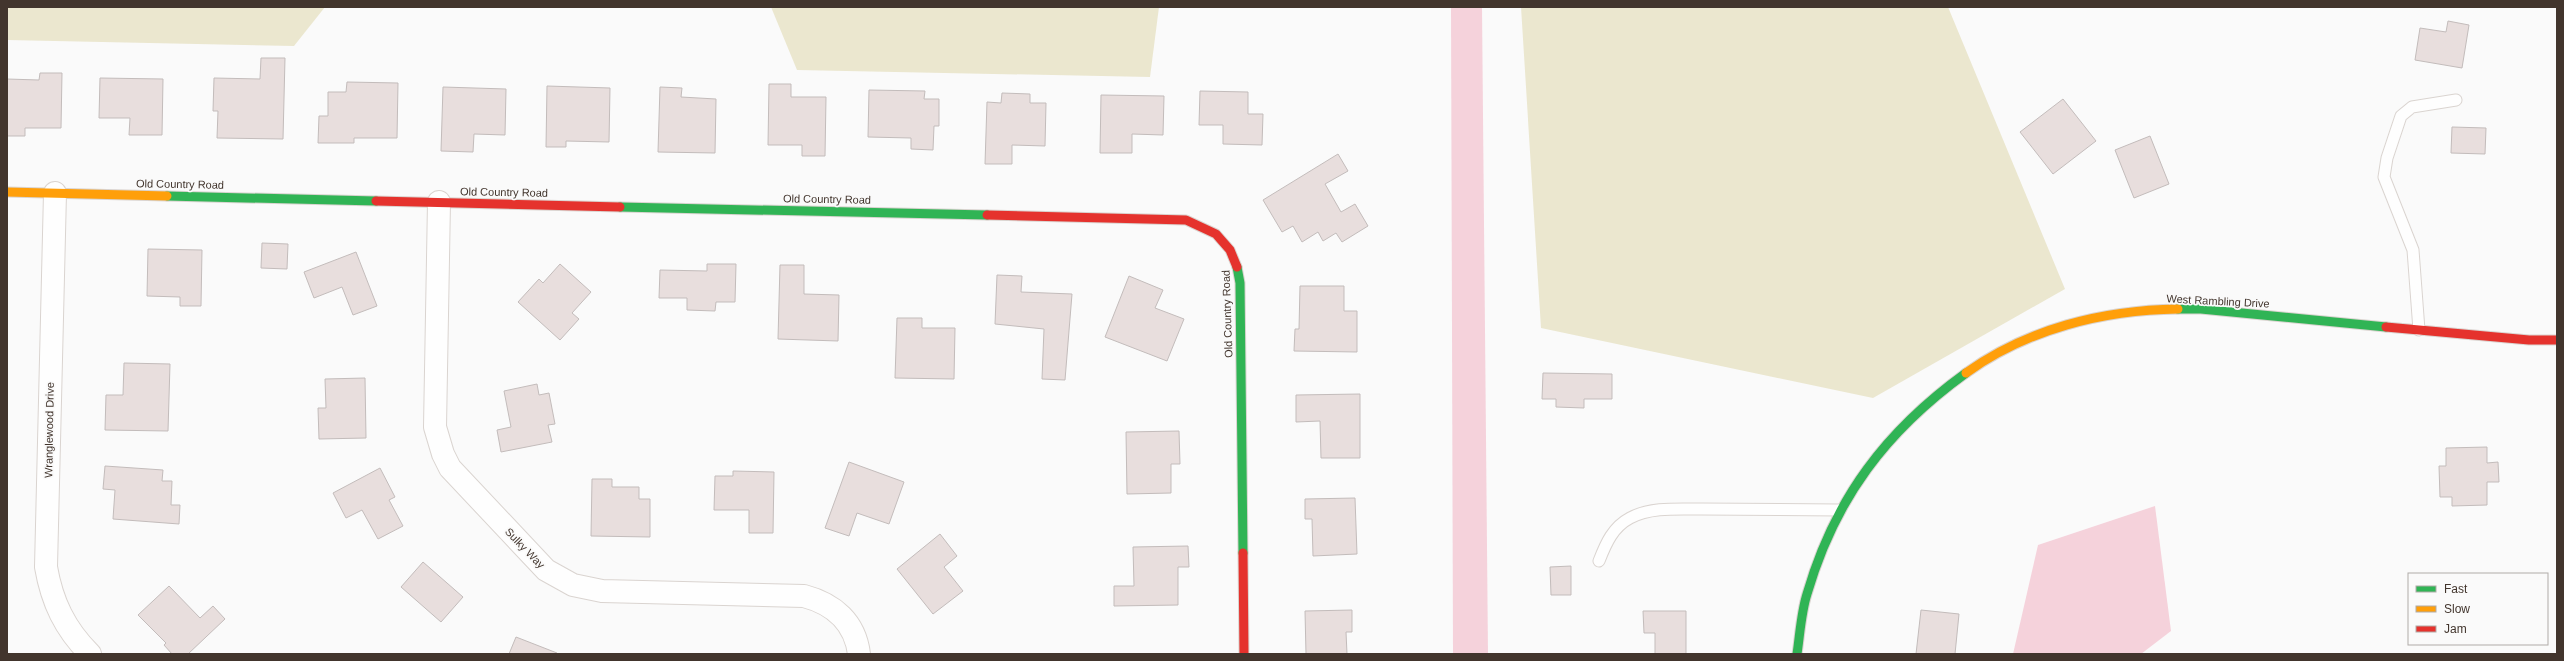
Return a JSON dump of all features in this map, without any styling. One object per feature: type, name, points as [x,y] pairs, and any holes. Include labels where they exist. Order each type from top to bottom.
[{"type":"street","name":"Old Country Road","points":[[7,192],[1186,220],[1207,227],[1225,241],[1239,267],[1244,654]]},
{"type":"street","name":"Wranglewood Drive","points":[[54,193],[46,567],[51,590],[59,612],[75,639],[90,654]]},
{"type":"street","name":"Sulky Way","points":[[439,202],[435,427],[443,454],[460,479],[546,570],[573,585],[602,591],[804,596],[819,600],[843,617],[852,630],[859,654]]},
{"type":"street","name":"West Rambling Drive","points":[[1797,654],[1803,609],[1816,564],[1840,510],[1858,479],[1887,441],[1932,397],[1957,378],[1997,353],[2048,331],[2092,318],[2153,309],[2201,309],[2529,340],[2557,340]]},
{"type":"lane","points":[[2419,330],[2413,250],[2384,178],[2387,158],[2401,116],[2412,107],[2456,100]]},
{"type":"lane","points":[[1599,561],[1606,543],[1618,525],[1631,517],[1648,512],[1721,509],[1840,510]]},
{"type":"shaded area","points":[[7,7],[325,7],[294,46],[7,40]]},
{"type":"shaded area","points":[[771,7],[1159,7],[1150,77],[797,70]]},
{"type":"shaded area","points":[[1451,7],[1482,7],[1488,654],[1453,654]]},
{"type":"shaded area","points":[[1521,7],[1948,7],[2065,289],[1873,398],[1541,328]]},
{"type":"shaded area","points":[[2155,506],[2171,631],[2141,654],[2013,654],[2038,545]]},
{"type":"building","points":[[2448,21],[2469,25],[2462,68],[2415,60],[2420,28],[2446,32]]},
{"type":"building","points":[[261,58],[285,58],[283,139],[217,138],[218,111],[213,111],[214,78],[260,79]]},
{"type":"building","points":[[40,73],[62,73],[61,128],[25,128],[25,136],[7,136],[7,79],[39,80]]},
{"type":"building","points":[[100,78],[163,79],[162,135],[129,135],[130,118],[99,118]]},
{"type":"building","points":[[347,82],[398,83],[397,138],[354,138],[354,143],[318,143],[319,116],[328,116],[328,92],[346,92]]},
{"type":"building","points":[[769,84],[791,84],[791,97],[826,97],[825,156],[802,156],[802,145],[768,145]]},
{"type":"building","points":[[547,86],[610,88],[609,142],[566,141],[566,147],[546,147]]},
{"type":"building","points":[[443,87],[506,89],[505,135],[474,134],[473,152],[441,151]]},
{"type":"building","points":[[660,87],[682,88],[681,97],[716,99],[715,153],[658,152]]},
{"type":"building","points":[[869,90],[925,91],[924,99],[939,99],[939,126],[934,126],[933,150],[911,149],[911,138],[868,137]]},
{"type":"building","points":[[1200,91],[1248,92],[1248,114],[1263,114],[1262,145],[1223,144],[1223,125],[1199,125]]},
{"type":"building","points":[[1002,93],[1030,94],[1030,103],[1046,103],[1045,146],[1012,145],[1012,164],[985,164],[987,102],[1001,103]]},
{"type":"building","points":[[1101,95],[1164,96],[1163,135],[1132,134],[1132,153],[1100,153]]},
{"type":"building","points":[[2063,99],[2096,141],[2053,174],[2020,132]]},
{"type":"building","points":[[2452,127],[2486,128],[2485,154],[2451,153]]},
{"type":"building","points":[[2150,136],[2169,184],[2134,198],[2115,150]]},
{"type":"building","points":[[1338,154],[1348,171],[1325,184],[1341,212],[1355,204],[1368,226],[1342,242],[1336,233],[1323,241],[1318,232],[1302,242],[1293,226],[1282,232],[1263,200]]},
{"type":"building","points":[[262,243],[288,244],[287,269],[261,268]]},
{"type":"building","points":[[148,249],[202,250],[201,306],[180,306],[180,297],[147,296]]},
{"type":"building","points":[[356,252],[377,306],[353,315],[342,287],[314,298],[304,272]]},
{"type":"building","points":[[560,264],[591,292],[572,313],[579,319],[560,340],[518,302],[539,279],[543,283]]},
{"type":"building","points":[[707,264],[736,264],[735,302],[716,302],[715,311],[687,310],[687,298],[659,298],[660,270],[707,271]]},
{"type":"building","points":[[780,265],[804,265],[804,294],[839,295],[838,341],[778,339]]},
{"type":"building","points":[[997,275],[1022,276],[1021,292],[1072,294],[1065,380],[1042,379],[1044,329],[995,324]]},
{"type":"building","points":[[1129,276],[1163,290],[1155,308],[1184,319],[1167,361],[1105,337]]},
{"type":"building","points":[[1300,286],[1344,286],[1344,311],[1357,311],[1357,352],[1294,351],[1295,329],[1299,329]]},
{"type":"building","points":[[897,318],[922,318],[922,328],[955,328],[954,379],[895,378]]},
{"type":"building","points":[[124,363],[170,364],[168,431],[105,430],[106,395],[123,395]]},
{"type":"building","points":[[1543,373],[1612,374],[1612,399],[1584,399],[1584,408],[1556,407],[1556,399],[1542,399]]},
{"type":"building","points":[[365,378],[366,438],[319,439],[318,408],[326,408],[325,379]]},
{"type":"building","points":[[537,384],[539,395],[549,393],[555,424],[548,425],[552,442],[501,452],[497,430],[511,427],[504,391]]},
{"type":"building","points":[[1360,394],[1360,458],[1321,458],[1320,421],[1296,422],[1296,395]]},
{"type":"building","points":[[1179,431],[1180,464],[1171,464],[1171,493],[1127,494],[1126,432]]},
{"type":"building","points":[[2487,447],[2487,463],[2498,462],[2499,482],[2487,482],[2487,505],[2452,506],[2452,497],[2440,497],[2439,466],[2446,466],[2446,448]]},
{"type":"building","points":[[849,462],[904,482],[889,524],[857,513],[849,536],[825,528]]},
{"type":"building","points":[[105,466],[163,470],[162,481],[172,481],[171,505],[180,505],[179,524],[113,519],[115,490],[103,489]]},
{"type":"building","points":[[380,468],[395,497],[389,500],[403,526],[378,539],[362,510],[346,518],[333,493]]},
{"type":"building","points":[[733,471],[774,472],[773,533],[749,533],[749,510],[714,510],[715,476],[733,476]]},
{"type":"building","points":[[592,479],[612,479],[612,487],[639,487],[639,499],[650,499],[650,537],[591,536]]},
{"type":"building","points":[[1355,498],[1357,554],[1313,556],[1312,519],[1305,519],[1305,499]]},
{"type":"building","points":[[940,534],[957,556],[944,567],[963,591],[933,614],[897,569]]},
{"type":"building","points":[[1188,546],[1189,567],[1178,567],[1178,605],[1114,606],[1114,586],[1134,586],[1133,547]]},
{"type":"building","points":[[423,562],[463,597],[441,622],[401,587]]},
{"type":"building","points":[[1571,566],[1571,595],[1551,595],[1550,567]]},
{"type":"building","points":[[169,586],[200,618],[213,606],[225,619],[188,654],[172,654],[164,645],[166,643],[138,615]]},
{"type":"building","points":[[1352,610],[1352,632],[1346,632],[1347,654],[1306,654],[1305,611]]},
{"type":"building","points":[[1921,610],[1959,614],[1955,654],[1916,654]]},
{"type":"building","points":[[1643,611],[1686,611],[1686,654],[1655,654],[1655,633],[1644,633]]},
{"type":"building","points":[[516,637],[557,653],[557,654],[509,654]]},
{"type":"traffic: fast","points":[[167,196],[376,201]]},
{"type":"traffic: fast","points":[[620,207],[987,215]]},
{"type":"traffic: fast","points":[[1237,267],[1240,283],[1243,553]]},
{"type":"traffic: fast","points":[[2178,309],[2201,309],[2386,327]]},
{"type":"traffic: fast","points":[[1797,654],[1802,616],[1807,594],[1832,527],[1849,497],[1867,469],[1911,418],[1937,395],[1966,373]]},
{"type":"traffic: slow","points":[[7,192],[167,196]]},
{"type":"traffic: slow","points":[[1966,373],[2014,345],[2067,325],[2122,313],[2178,309]]},
{"type":"traffic: jam","points":[[376,201],[620,207]]},
{"type":"traffic: jam","points":[[987,215],[1186,220],[1216,234],[1230,250],[1237,267]]},
{"type":"traffic: jam","points":[[2386,327],[2529,340],[2557,340]]},
{"type":"traffic: jam","points":[[1243,553],[1244,654]]}]
